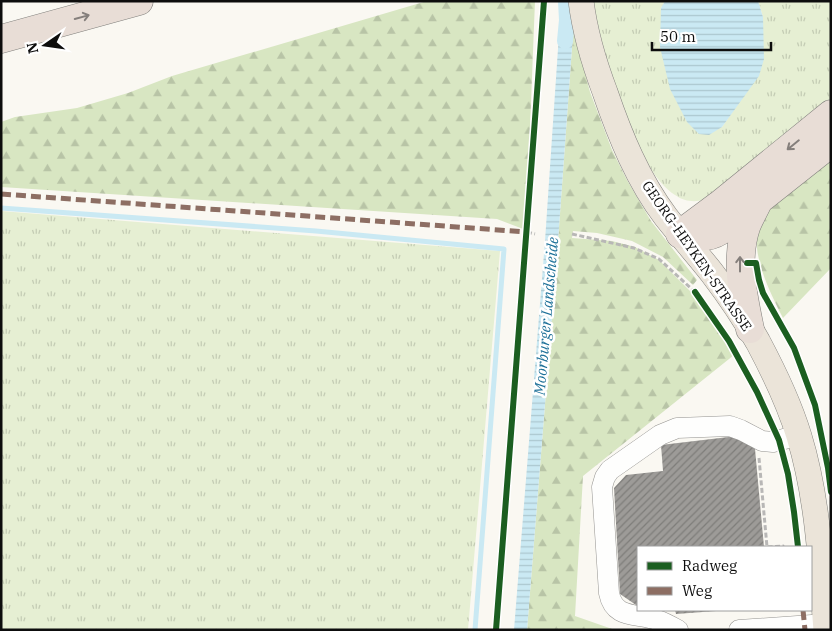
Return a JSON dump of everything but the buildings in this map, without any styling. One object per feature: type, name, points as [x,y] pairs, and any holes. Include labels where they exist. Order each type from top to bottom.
[{"type":"highway","points":[[1,38],[139,1]]},
{"type":"highway","points":[[680,234],[719,205],[831,114]]},
{"type":"highway","points":[[680,234],[702,237],[714,235],[831,143]]},
{"type":"highway","points":[[750,329],[742,290],[741,248],[746,226],[759,201]]},
{"type":"main road","name":"GEORG-HEYKEN-STRASSE","points":[[581,1],[585,29],[591,51],[628,152],[650,194],[713,275],[750,329],[773,372],[786,402],[804,457],[815,510],[826,627]]},
{"type":"lane","points":[[678,630],[658,620],[623,613],[616,609],[611,602],[602,487],[605,477],[610,470],[660,435],[677,428],[730,426],[762,441],[773,442],[798,435]]},
{"type":"lane","points":[[739,630],[826,627]]},
{"type":"path","points":[[527,232],[535,234]]},
{"type":"path","points":[[572,234],[634,248],[659,259],[695,292]]},
{"type":"path","points":[[757,438],[767,546]]},
{"type":"green space","points":[[427,1],[535,1],[526,230],[497,219],[1,187],[1,122],[15,117],[77,108],[128,93],[172,76]]},
{"type":"green space","points":[[592,1],[665,1],[661,8],[722,127],[740,101],[763,17],[758,1],[831,1],[831,98],[774,147],[705,200],[693,201],[682,199],[668,190],[656,176],[638,144],[606,65]]},
{"type":"green space","points":[[574,20],[580,54],[590,92],[612,150],[651,221],[697,280],[693,285],[663,257],[632,241],[597,233],[573,231],[572,238],[612,241],[635,247],[659,260],[697,298],[734,355],[583,476],[575,616],[615,630],[527,630],[558,241]]},
{"type":"green space","points":[[831,156],[831,268],[783,318],[759,261],[757,249],[758,226],[779,200]]},
{"type":"green space","points":[[1,211],[500,251],[468,630],[1,630]]},
{"type":"water","points":[[665,1],[758,1],[763,17],[764,59],[759,76],[722,127],[709,135],[699,134],[687,122],[670,89],[660,47],[661,8]]},
{"type":"water","points":[[560,19],[574,20],[558,241],[527,630],[514,630],[545,241]]},
{"type":"waterway","name":"Moorburger Landscheide","points":[[565,41],[566,1]]},
{"type":"waterway","points":[[1,208],[316,231],[504,249],[475,630]]},
{"type":"marked path","points":[[1,194],[527,232]]},
{"type":"marked path","points":[[803,611],[805,630]]},
{"type":"cycle path","points":[[496,630],[544,1]]},
{"type":"cycle path","points":[[747,263],[756,263],[763,293],[794,348],[815,405],[831,492]]},
{"type":"cycle path","points":[[695,292],[729,341],[757,392],[779,440],[788,474],[798,546]]}]
